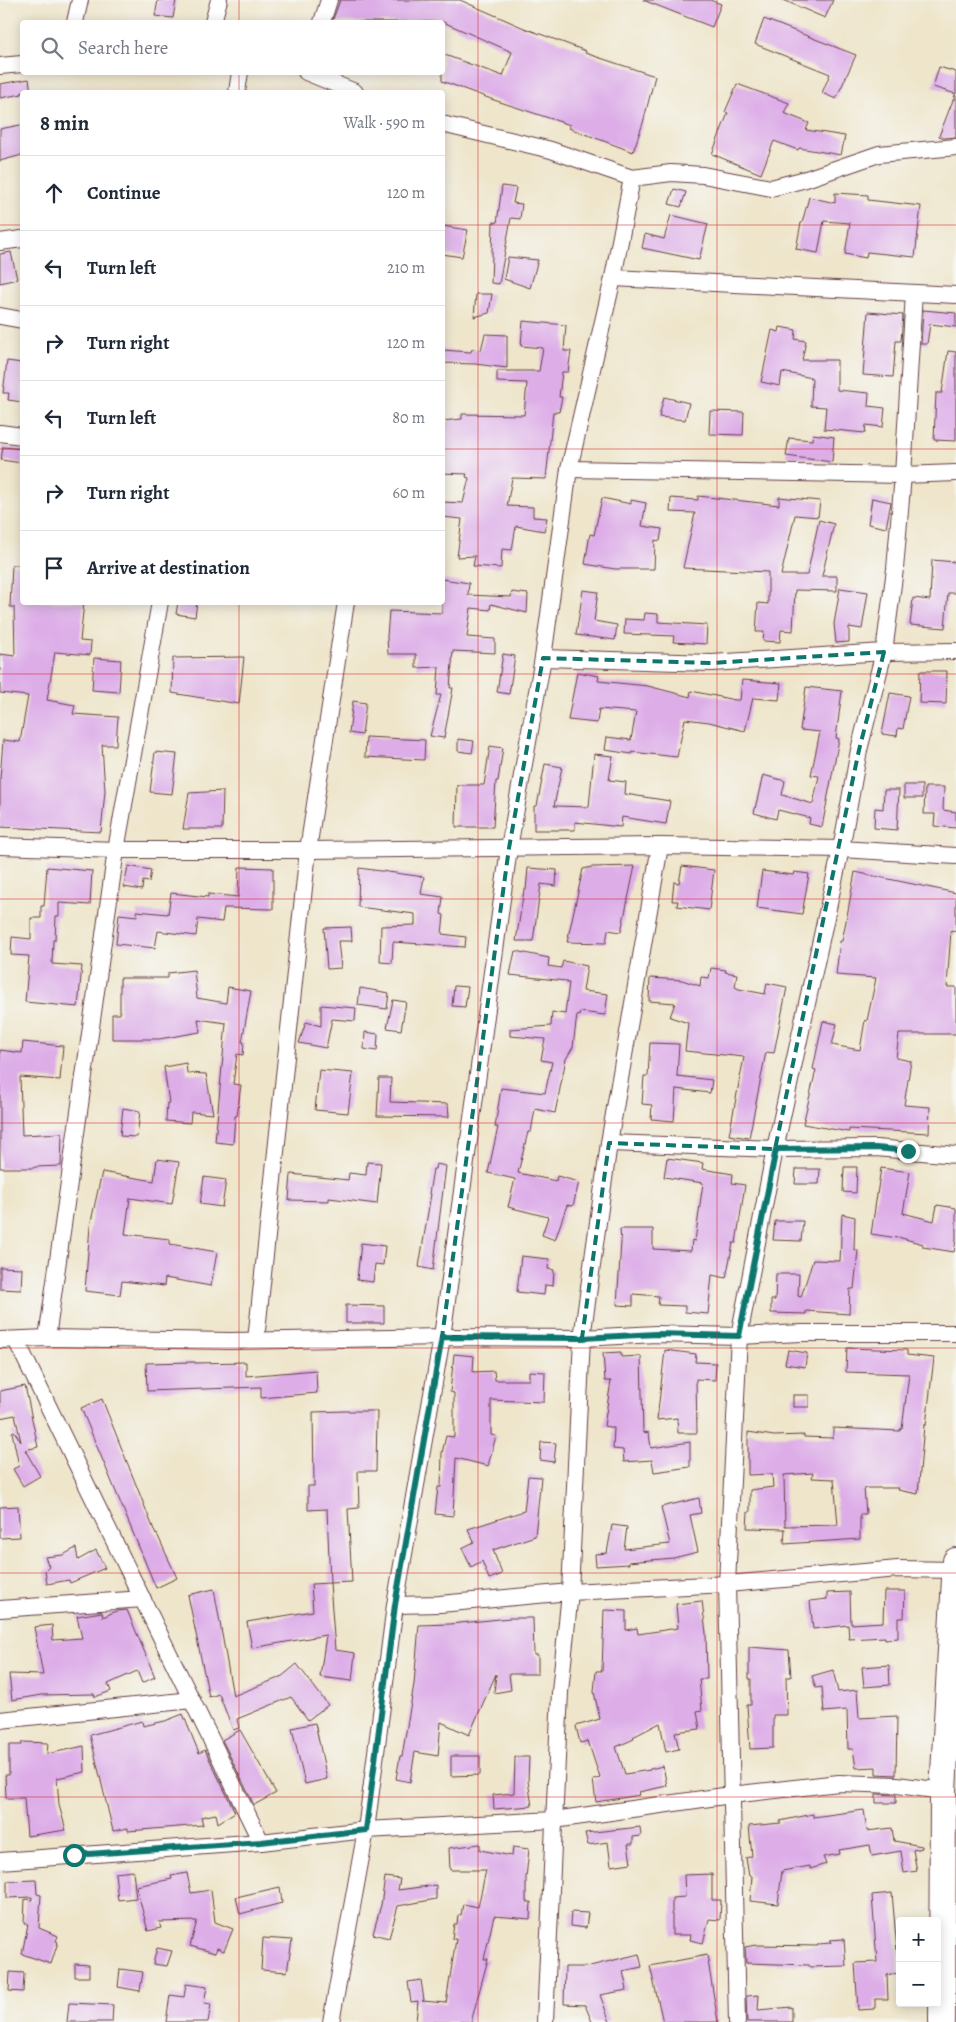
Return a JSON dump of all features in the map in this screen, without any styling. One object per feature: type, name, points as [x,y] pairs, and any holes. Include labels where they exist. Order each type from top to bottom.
[{"type":"main road","points":[[942,2022],[943,1791],[952,1716],[956,1566]]},
{"type":"street","points":[[76,20],[80,0]]},
{"type":"street","points":[[214,20],[219,0]]},
{"type":"street","points":[[323,20],[328,0]]},
{"type":"street","points":[[0,66],[20,64]]},
{"type":"street","points":[[238,90],[240,75]]},
{"type":"street","points":[[313,75],[350,90]]},
{"type":"street","points":[[445,125],[551,150],[632,178],[671,173],[703,175],[771,188],[806,179],[879,154],[956,147]]},
{"type":"street","points":[[331,2022],[366,1830],[395,1605],[442,1337],[509,848],[543,658],[569,469],[613,278],[632,178]]},
{"type":"street","points":[[0,242],[20,239]]},
{"type":"street","points":[[613,278],[956,295]]},
{"type":"street","points":[[737,2022],[727,1584],[739,1336],[776,1149],[841,849],[859,750],[884,652],[896,569],[904,475],[914,293]]},
{"type":"street","points":[[0,316],[20,320]]},
{"type":"street","points":[[0,433],[20,436]]},
{"type":"street","points":[[569,469],[904,475],[956,474]]},
{"type":"street","points":[[46,1338],[116,850],[159,605]]},
{"type":"street","points":[[256,1340],[308,850],[346,605]]},
{"type":"street","points":[[543,658],[712,663],[884,652],[956,651]]},
{"type":"street","points":[[0,846],[116,850],[660,846],[841,849],[956,856]]},
{"type":"street","points":[[545,2022],[560,1692],[570,1592],[582,1338],[609,1143],[660,846]]},
{"type":"street","points":[[609,1143],[776,1149],[876,1148],[956,1155]]},
{"type":"street","points":[[261,1842],[142,1599],[8,1340],[46,1338],[256,1340],[442,1337],[582,1338],[656,1334],[739,1336],[801,1332],[956,1333]]},
{"type":"street","points":[[395,1605],[440,1604],[570,1592],[727,1584],[898,1569],[956,1566]]},
{"type":"street","points":[[0,1609],[142,1599]]},
{"type":"street","points":[[0,1720],[192,1700]]},
{"type":"street","points":[[0,1861],[261,1842],[366,1830],[554,1820],[731,1795],[839,1783],[897,1785],[943,1791]]},
{"type":"highlighted area","points":[[884,652],[859,750],[775,1149],[609,1143],[582,1338],[442,1337],[509,848],[543,658],[712,663]]},
{"type":"building","points":[[158,0],[176,0],[173,18],[155,16]]},
{"type":"building","points":[[340,0],[460,0],[524,28],[586,51],[585,53],[655,76],[643,123],[633,152],[569,128],[570,125],[442,81],[442,75],[445,75],[445,55],[503,76],[512,52],[445,23],[445,20],[333,20]]},
{"type":"building","points":[[643,0],[710,0],[721,4],[712,27]]},
{"type":"building","points":[[783,0],[833,0],[825,18]]},
{"type":"building","points":[[764,19],[856,55],[836,99],[822,93],[830,74],[755,44]]},
{"type":"building","points":[[939,67],[956,72],[956,94],[933,87]]},
{"type":"building","points":[[29,79],[31,90],[20,90],[20,94],[0,98],[0,84]]},
{"type":"building","points":[[737,84],[789,103],[784,113],[809,123],[806,130],[845,136],[841,155],[799,148],[798,150],[774,141],[761,174],[712,154],[728,113],[725,112]]},
{"type":"building","points":[[955,95],[956,137],[944,138],[939,136]]},
{"type":"building","points":[[20,125],[20,156],[0,161],[0,129]]},
{"type":"building","points":[[502,186],[516,188],[513,203],[522,204],[520,219],[511,218],[499,284],[491,283],[493,222],[497,223]]},
{"type":"building","points":[[674,189],[686,192],[681,207],[669,204]]},
{"type":"building","points":[[835,193],[868,195],[868,200],[921,206],[915,257],[867,252],[866,258],[845,254],[850,223],[824,221],[818,253],[796,249],[809,197],[835,203]]},
{"type":"building","points":[[671,215],[708,224],[699,260],[642,248],[645,234],[664,239]]},
{"type":"building","points":[[445,226],[468,230],[462,257],[445,254]]},
{"type":"building","points":[[11,252],[17,279],[0,283],[0,254]]},
{"type":"building","points":[[508,257],[538,260],[530,288],[504,279]]},
{"type":"building","points":[[476,294],[492,294],[489,313],[474,317]]},
{"type":"building","points":[[923,310],[956,313],[956,327],[930,324],[927,344],[921,344]]},
{"type":"building","points":[[868,312],[903,315],[901,341],[896,341],[893,377],[863,375]]},
{"type":"building","points":[[523,321],[566,325],[564,351],[571,351],[568,372],[562,372],[559,397],[562,397],[559,412],[553,412],[546,479],[512,478],[507,506],[533,507],[533,517],[547,518],[544,531],[516,526],[512,550],[502,549],[501,568],[473,566],[475,556],[457,557],[462,519],[445,517],[445,502],[463,503],[469,478],[466,477],[467,474],[445,473],[445,421],[462,419],[462,414],[524,415],[527,383],[497,382],[497,371],[539,371],[543,348],[521,346]]},
{"type":"building","points":[[780,327],[796,330],[795,339],[806,341],[802,360],[837,360],[837,390],[869,393],[868,406],[885,408],[883,427],[866,425],[865,433],[824,429],[826,407],[811,406],[812,378],[782,372],[780,386],[761,382],[772,330],[779,332]]},
{"type":"building","points":[[485,334],[507,335],[507,368],[445,363],[445,350],[471,352],[472,349],[481,350]]},
{"type":"building","points":[[948,351],[956,352],[956,441],[934,440],[936,393],[942,393]]},
{"type":"building","points":[[7,361],[20,363],[20,402],[8,400],[9,393],[3,393]]},
{"type":"building","points":[[664,397],[689,403],[685,420],[659,417]]},
{"type":"building","points":[[710,411],[744,412],[743,435],[709,434]]},
{"type":"building","points":[[813,434],[834,437],[832,462],[786,456],[789,438],[812,440]]},
{"type":"building","points":[[3,447],[20,449],[20,463],[1,460]]},
{"type":"building","points":[[698,496],[779,505],[779,497],[820,501],[818,517],[795,515],[781,575],[807,575],[819,520],[834,524],[822,576],[837,576],[837,591],[795,590],[793,631],[781,630],[780,642],[763,641],[764,632],[756,632],[758,603],[768,604],[768,572],[683,568],[695,513],[670,512],[671,498],[698,500]]},
{"type":"building","points":[[602,498],[631,504],[631,500],[646,503],[642,526],[662,529],[660,541],[655,540],[654,569],[615,569],[585,564],[590,534],[594,535]]},
{"type":"building","points":[[872,498],[891,502],[886,528],[868,524]]},
{"type":"building","points":[[932,560],[956,562],[955,593],[948,593],[945,628],[910,625],[913,598],[930,600]]},
{"type":"building","points":[[12,565],[20,565],[20,605],[84,605],[80,641],[91,642],[90,655],[55,652],[47,700],[75,705],[73,714],[118,717],[116,745],[102,745],[105,791],[101,832],[0,827],[0,779],[3,740],[20,742],[28,696],[0,693],[0,654],[15,656],[14,607],[10,607]]},
{"type":"building","points":[[445,579],[469,583],[468,595],[511,597],[512,592],[528,594],[527,613],[491,604],[490,610],[471,608],[467,637],[495,639],[495,653],[453,651],[450,688],[453,688],[444,738],[430,736],[441,695],[437,695],[439,667],[416,668],[416,654],[388,654],[387,637],[389,611],[442,613],[442,605],[445,605]]},
{"type":"building","points":[[840,588],[868,592],[862,629],[849,627],[849,642],[836,643],[834,624]]},
{"type":"building","points":[[583,590],[598,592],[594,621],[617,625],[615,640],[576,635]]},
{"type":"building","points":[[178,605],[197,605],[195,617],[176,614]]},
{"type":"building","points":[[645,613],[658,614],[658,622],[707,625],[706,644],[673,642],[674,636],[624,634],[625,619],[644,620]]},
{"type":"building","points":[[503,654],[515,656],[509,694],[497,692]]},
{"type":"building","points":[[244,657],[239,704],[172,693],[173,658]]},
{"type":"building","points":[[94,658],[121,660],[119,692],[92,690]]},
{"type":"building","points":[[920,671],[947,671],[946,704],[919,703]]},
{"type":"building","points":[[577,672],[599,676],[598,681],[648,686],[690,697],[691,691],[735,700],[740,700],[742,680],[781,683],[779,700],[753,698],[745,731],[709,722],[685,719],[677,757],[605,750],[607,737],[631,740],[636,712],[599,709],[597,723],[568,720]]},
{"type":"building","points":[[806,687],[842,691],[836,738],[839,739],[822,827],[809,824],[810,818],[778,810],[776,819],[754,813],[763,775],[785,781],[782,795],[813,804],[819,776],[811,775],[820,732],[800,730]]},
{"type":"building","points":[[890,693],[909,696],[903,729],[898,728],[897,736],[882,734]]},
{"type":"building","points":[[353,701],[366,703],[362,735],[349,733]]},
{"type":"building","points":[[366,737],[425,740],[424,760],[365,757]]},
{"type":"building","points":[[458,739],[474,741],[472,753],[458,751]]},
{"type":"building","points":[[490,746],[503,748],[498,781],[496,781],[493,827],[456,827],[457,785],[484,785]]},
{"type":"building","points":[[155,752],[177,754],[172,794],[150,792]]},
{"type":"building","points":[[594,754],[613,756],[609,780],[626,782],[625,794],[670,801],[666,824],[622,817],[621,827],[575,822],[575,830],[534,830],[534,806],[537,806],[545,764],[562,767],[554,806],[589,807]]},
{"type":"building","points":[[904,785],[922,785],[922,798],[904,798]]},
{"type":"building","points":[[925,787],[944,787],[943,810],[956,812],[956,828],[934,826],[935,814],[924,814]]},
{"type":"building","points":[[884,790],[899,790],[897,830],[874,828],[875,808],[883,809]]},
{"type":"building","points":[[223,791],[222,829],[183,829],[189,793]]},
{"type":"building","points":[[128,866],[151,870],[149,882],[143,881],[142,890],[124,887]]},
{"type":"building","points":[[635,866],[621,932],[608,930],[606,943],[567,942],[583,869]]},
{"type":"building","points":[[682,866],[714,870],[709,910],[677,906],[678,901],[672,901],[674,882],[679,883]]},
{"type":"building","points":[[47,867],[92,871],[90,905],[59,903],[59,916],[56,916],[55,940],[53,940],[52,964],[82,966],[78,1007],[25,1002],[29,956],[11,955],[12,937],[31,939],[31,918],[41,918],[41,906],[44,906]]},
{"type":"building","points":[[239,867],[273,868],[273,909],[224,908],[222,922],[198,919],[196,936],[158,931],[155,948],[116,944],[119,914],[137,916],[137,911],[168,914],[171,893],[208,897],[208,894],[238,897]]},
{"type":"building","points":[[359,868],[424,877],[421,894],[443,897],[441,914],[444,915],[442,934],[466,937],[465,947],[393,942],[392,963],[380,962],[381,926],[415,925],[415,914],[358,907]]},
{"type":"building","points":[[528,868],[557,870],[556,886],[541,884],[533,941],[516,941],[524,890],[526,890]]},
{"type":"building","points":[[762,871],[793,875],[794,872],[809,874],[802,914],[757,908]]},
{"type":"building","points":[[855,872],[956,893],[956,931],[951,930],[947,987],[956,987],[956,1034],[899,1034],[896,1058],[911,1061],[904,1105],[930,1107],[929,1133],[849,1129],[849,1132],[803,1124],[816,1070],[813,1069],[823,1021],[837,1024],[832,1045],[860,1050],[865,1020],[867,1021],[876,978],[836,975],[840,941],[842,941]]},
{"type":"building","points":[[351,927],[352,941],[338,941],[341,968],[327,969],[324,928]]},
{"type":"building","points":[[515,951],[549,958],[548,966],[561,968],[563,961],[587,966],[583,991],[608,994],[605,1015],[580,1012],[579,1016],[577,1015],[573,1047],[566,1059],[555,1113],[535,1109],[531,1132],[528,1132],[518,1173],[556,1181],[557,1176],[579,1182],[573,1206],[567,1205],[555,1240],[542,1235],[548,1217],[508,1207],[515,1179],[488,1173],[498,1127],[495,1127],[501,1088],[545,1093],[552,1062],[541,1060],[545,1039],[510,1036],[510,1029],[551,1026],[552,1012],[565,1014],[569,983],[566,983],[566,981],[510,975]]},
{"type":"building","points":[[711,968],[737,974],[735,987],[739,989],[765,994],[767,983],[787,987],[774,1053],[766,1052],[749,1138],[729,1135],[744,1057],[685,1051],[688,1023],[670,1017],[675,1003],[649,1001],[650,978],[682,980],[700,986],[701,977],[709,978]]},
{"type":"building","points":[[194,970],[197,998],[226,1003],[228,987],[251,991],[242,1042],[244,1042],[243,1055],[237,1054],[233,1084],[241,1085],[237,1116],[235,1116],[233,1144],[215,1142],[226,1023],[198,1019],[200,1032],[159,1039],[112,1039],[112,1014],[120,1014],[120,978],[168,978],[168,973]]},
{"type":"building","points":[[454,986],[468,987],[465,1007],[452,1006]]},
{"type":"building","points":[[360,988],[389,993],[387,1009],[358,1005]]},
{"type":"building","points":[[393,1000],[406,1002],[401,1030],[387,1028]]},
{"type":"building","points":[[321,1005],[356,1008],[355,1021],[332,1019],[326,1048],[299,1043],[306,1022],[321,1026]]},
{"type":"building","points":[[365,1032],[378,1034],[377,1051],[364,1049]]},
{"type":"building","points":[[23,1042],[63,1046],[60,1080],[20,1077],[22,1135],[62,1133],[61,1166],[0,1168],[0,1050],[22,1053]]},
{"type":"building","points":[[650,1043],[679,1044],[677,1076],[712,1080],[710,1093],[676,1089],[674,1121],[651,1119],[652,1105],[642,1104],[644,1076],[648,1076]]},
{"type":"building","points":[[186,1063],[187,1073],[206,1074],[213,1114],[191,1112],[190,1123],[166,1121],[167,1103],[169,1103],[164,1067]]},
{"type":"building","points":[[319,1070],[353,1073],[348,1113],[315,1110]]},
{"type":"building","points":[[379,1078],[391,1078],[390,1102],[448,1104],[449,1117],[377,1116]]},
{"type":"building","points":[[123,1108],[140,1111],[137,1137],[120,1136]]},
{"type":"building","points":[[667,1158],[703,1163],[702,1169],[733,1174],[732,1183],[745,1185],[736,1243],[733,1243],[726,1278],[712,1275],[708,1314],[685,1312],[685,1306],[658,1305],[659,1296],[633,1294],[633,1306],[617,1305],[621,1242],[620,1229],[653,1229],[653,1249],[691,1251],[692,1240],[695,1241],[703,1183],[664,1177]]},
{"type":"building","points":[[157,1159],[179,1162],[172,1204],[130,1198],[125,1234],[170,1239],[170,1244],[217,1252],[211,1286],[165,1278],[164,1286],[122,1281],[120,1295],[85,1291],[90,1226],[102,1172],[154,1181]]},
{"type":"building","points":[[367,1162],[381,1163],[377,1204],[329,1198],[329,1201],[289,1200],[291,1174],[348,1180],[349,1173],[366,1175]]},
{"type":"building","points":[[436,1164],[446,1166],[433,1270],[419,1267],[431,1194],[429,1194],[433,1169],[435,1169]]},
{"type":"building","points":[[844,1167],[857,1167],[856,1193],[843,1192]]},
{"type":"building","points":[[881,1168],[910,1172],[903,1213],[934,1221],[937,1205],[956,1208],[954,1252],[923,1247],[923,1244],[898,1237],[871,1234]]},
{"type":"building","points":[[796,1169],[820,1169],[819,1184],[795,1184]]},
{"type":"building","points":[[204,1177],[226,1180],[222,1207],[200,1204]]},
{"type":"building","points":[[842,1214],[855,1217],[854,1250],[858,1250],[854,1289],[850,1289],[849,1314],[806,1311],[806,1314],[771,1313],[771,1300],[775,1300],[776,1274],[799,1274],[798,1296],[801,1297],[813,1260],[840,1261]]},
{"type":"building","points":[[775,1221],[803,1221],[801,1241],[773,1240]]},
{"type":"building","points":[[361,1243],[385,1246],[383,1265],[375,1264],[373,1282],[357,1280]]},
{"type":"building","points":[[521,1256],[549,1259],[548,1269],[554,1270],[553,1286],[545,1285],[544,1295],[517,1292]]},
{"type":"building","points":[[0,1267],[22,1268],[21,1290],[0,1289]]},
{"type":"building","points":[[346,1305],[384,1306],[384,1323],[346,1323]]},
{"type":"building","points":[[847,1348],[907,1350],[907,1355],[934,1358],[926,1425],[924,1425],[918,1494],[898,1490],[899,1488],[864,1488],[866,1514],[860,1514],[860,1539],[784,1544],[785,1529],[747,1528],[748,1512],[750,1512],[750,1490],[773,1487],[772,1474],[748,1475],[748,1432],[774,1436],[804,1435],[804,1437],[833,1438],[833,1428],[900,1431],[902,1429],[909,1374],[846,1372]],"holes":[[[813,1473],[812,1478],[834,1479],[838,1525],[785,1526],[784,1475]]]},
{"type":"building","points":[[665,1350],[696,1354],[695,1362],[716,1363],[715,1380],[696,1379],[697,1433],[678,1433],[677,1418],[657,1420]]},
{"type":"building","points":[[788,1350],[807,1353],[805,1367],[785,1364]]},
{"type":"building","points":[[621,1352],[621,1357],[641,1356],[643,1432],[649,1433],[651,1448],[690,1442],[690,1467],[654,1472],[652,1460],[624,1462],[623,1450],[613,1449],[614,1428],[604,1426],[611,1381],[605,1381],[603,1353]]},
{"type":"building","points":[[454,1354],[474,1356],[473,1372],[494,1371],[495,1380],[529,1380],[529,1371],[545,1372],[544,1402],[491,1400],[491,1435],[496,1436],[488,1466],[456,1458],[453,1516],[435,1514],[438,1487],[441,1487],[442,1453],[446,1436],[454,1437],[454,1393],[450,1392]]},
{"type":"building","points":[[246,1362],[246,1376],[316,1370],[317,1393],[261,1398],[261,1387],[147,1391],[146,1363]]},
{"type":"building","points":[[25,1386],[38,1447],[25,1450],[40,1476],[23,1486],[13,1469],[19,1466],[12,1432],[14,1431],[21,1442],[15,1415],[0,1418],[0,1391]]},
{"type":"building","points":[[793,1395],[809,1395],[809,1407],[793,1407]]},
{"type":"building","points":[[102,1399],[156,1535],[177,1578],[156,1588],[81,1408]]},
{"type":"building","points":[[377,1411],[376,1471],[358,1471],[359,1508],[348,1509],[352,1582],[330,1583],[327,1509],[308,1510],[308,1486],[314,1486],[313,1412]]},
{"type":"building","points":[[541,1442],[556,1443],[554,1462],[540,1460]]},
{"type":"building","points":[[528,1476],[541,1477],[535,1536],[493,1550],[502,1574],[489,1579],[482,1561],[471,1567],[462,1548],[474,1542],[468,1529],[524,1511]]},
{"type":"building","points":[[699,1498],[701,1513],[690,1515],[698,1552],[673,1558],[596,1566],[595,1554],[607,1553],[612,1525],[627,1527],[624,1549],[670,1544],[661,1507]]},
{"type":"building","points":[[18,1506],[20,1537],[0,1538],[0,1507]]},
{"type":"building","points":[[76,1548],[78,1560],[96,1550],[105,1568],[70,1583],[69,1580],[47,1584],[45,1571],[49,1567],[45,1557],[63,1555]]},
{"type":"building","points":[[330,1583],[335,1650],[355,1653],[352,1681],[320,1677],[326,1635],[252,1648],[247,1622],[313,1611],[311,1584]]},
{"type":"building","points":[[214,1589],[233,1696],[281,1677],[297,1664],[328,1705],[308,1720],[291,1697],[237,1719],[239,1728],[233,1730],[219,1694],[209,1697],[188,1595]]},
{"type":"building","points":[[884,1591],[905,1591],[904,1618],[898,1618],[898,1638],[849,1639],[848,1625],[813,1629],[810,1601],[827,1599],[827,1593],[850,1592],[851,1624],[883,1622]]},
{"type":"building","points":[[702,1601],[706,1633],[707,1679],[699,1679],[702,1710],[697,1711],[700,1729],[675,1732],[679,1749],[666,1752],[660,1723],[633,1737],[634,1739],[616,1747],[625,1774],[663,1766],[667,1786],[639,1792],[640,1795],[596,1802],[593,1780],[600,1778],[588,1741],[580,1743],[576,1726],[600,1719],[594,1692],[596,1671],[602,1671],[604,1610],[626,1611],[626,1630],[637,1628],[638,1634],[678,1628],[676,1604]]},
{"type":"building","points":[[127,1610],[155,1677],[142,1683],[137,1671],[108,1684],[111,1691],[95,1697],[94,1694],[41,1695],[12,1700],[9,1674],[43,1675],[34,1627],[52,1625],[53,1640],[82,1638],[77,1616],[102,1612],[103,1617],[116,1611]]},
{"type":"building","points":[[533,1618],[534,1655],[538,1655],[538,1674],[509,1674],[511,1690],[494,1693],[496,1674],[469,1735],[441,1722],[438,1756],[415,1752],[410,1782],[396,1779],[400,1756],[402,1756],[414,1684],[419,1625]]},
{"type":"building","points":[[749,1647],[789,1650],[791,1677],[786,1677],[787,1715],[773,1715],[773,1748],[750,1749],[747,1705],[751,1705]]},
{"type":"building","points":[[889,1665],[890,1685],[864,1687],[862,1667]]},
{"type":"building","points":[[833,1670],[838,1692],[857,1690],[859,1718],[897,1716],[896,1775],[876,1774],[876,1767],[856,1768],[853,1749],[848,1749],[847,1710],[824,1712],[822,1687],[816,1688],[812,1676]]},
{"type":"building","points":[[183,1714],[199,1753],[205,1750],[235,1812],[218,1823],[216,1814],[201,1817],[203,1825],[128,1831],[128,1828],[113,1831],[90,1735],[142,1721],[143,1726],[165,1721]]},
{"type":"building","points":[[315,1723],[327,1779],[305,1784],[292,1728]]},
{"type":"building","points":[[240,1730],[276,1793],[254,1805],[222,1740]]},
{"type":"building","points":[[22,1742],[48,1743],[47,1754],[84,1746],[85,1772],[57,1778],[59,1805],[66,1830],[27,1836],[24,1798],[6,1798],[5,1775],[9,1775],[9,1745],[22,1745]]},
{"type":"building","points":[[451,1756],[480,1756],[480,1775],[451,1776]]},
{"type":"building","points":[[515,1757],[529,1757],[528,1781],[532,1806],[494,1809],[493,1795],[514,1793]]},
{"type":"building","points":[[876,1794],[896,1795],[896,1803],[876,1803]]},
{"type":"building","points":[[864,1810],[867,1831],[892,1828],[894,1841],[922,1846],[922,1848],[913,1850],[917,1871],[904,1873],[901,1851],[872,1856],[870,1845],[839,1850],[840,1854],[823,1857],[826,1864],[810,1869],[810,1866],[782,1871],[778,1904],[750,1901],[752,1876],[749,1876],[746,1858],[752,1856],[749,1826],[781,1823],[780,1821],[813,1814],[813,1817]]},
{"type":"building","points":[[640,1827],[641,1836],[633,1837],[633,1844],[628,1844],[631,1863],[611,1866],[608,1842],[588,1845],[585,1833]]},
{"type":"building","points":[[480,1844],[480,1850],[512,1856],[513,1847],[529,1849],[526,1902],[531,1902],[530,1919],[494,1916],[484,1959],[488,1959],[471,2022],[416,2022],[418,2001],[411,2002],[408,1982],[421,1980],[424,2000],[422,2001],[446,2003],[456,1939],[452,1939],[454,1924],[457,1924],[458,1915],[461,1915],[463,1904],[478,1907],[486,1870],[450,1870],[449,1848]]},
{"type":"building","points":[[133,1871],[136,1898],[118,1900],[115,1873]]},
{"type":"building","points":[[187,1873],[191,1893],[211,1890],[215,1922],[233,1929],[224,1951],[217,1948],[215,1953],[190,1946],[197,1921],[159,1922],[161,1928],[148,1931],[136,1886],[172,1879],[171,1876]]},
{"type":"building","points":[[712,1874],[712,1900],[721,1900],[720,1920],[709,1919],[703,1943],[690,1940],[691,1935],[672,1935],[672,1898],[685,1897],[684,1875]]},
{"type":"building","points":[[385,1877],[400,1879],[398,1890],[436,1885],[436,1899],[398,1906],[389,1938],[373,1934],[381,1905]]},
{"type":"building","points":[[36,1880],[37,1894],[41,1895],[39,1928],[58,1936],[51,1964],[22,1954],[28,1924],[24,1924],[25,1899],[32,1900],[32,1897],[7,1898],[7,1881]]},
{"type":"building","points":[[280,1887],[282,1903],[240,1914],[236,1897]]},
{"type":"building","points":[[892,1893],[896,1939],[896,1974],[887,1975],[888,1999],[875,1999],[875,2009],[858,2010],[855,1963],[877,1962],[872,1895]]},
{"type":"building","points":[[571,1912],[588,1913],[586,1928],[570,1926]]},
{"type":"building","points":[[263,1938],[292,1940],[287,1972],[261,1970]]},
{"type":"building","points":[[844,1939],[846,1966],[810,1967],[809,1965],[746,1963],[745,1947],[756,1945],[818,1946],[818,1944],[831,1943],[830,1940]]},
{"type":"building","points":[[157,1948],[172,1951],[167,1966],[153,1964]]},
{"type":"building","points":[[639,1954],[642,1967],[623,1971],[627,1990],[600,1995],[610,2022],[592,2022],[585,2005],[564,2004],[565,1967],[586,1967]]},
{"type":"building","points":[[707,1955],[718,2022],[663,2022],[650,1966]]},
{"type":"building","points":[[75,1964],[89,1965],[89,1977],[75,1977]]},
{"type":"building","points":[[120,1969],[143,1972],[140,1991],[118,1987]]},
{"type":"building","points":[[10,1972],[24,1973],[23,1992],[9,1991]]},
{"type":"building","points":[[186,1984],[207,1987],[204,2003],[211,2004],[208,2022],[166,2022],[170,1995],[184,1997]]},
{"type":"building","points":[[759,1995],[758,2010],[792,2007],[792,2022],[747,2022],[746,1996]]},
{"type":"building","points":[[69,2003],[113,2005],[112,2022],[67,2022]]},
{"type":"route","points":[[74,1855],[261,1842],[366,1830],[395,1605],[442,1337],[582,1338],[656,1334],[739,1336],[776,1149],[876,1148],[908,1151]]}]
